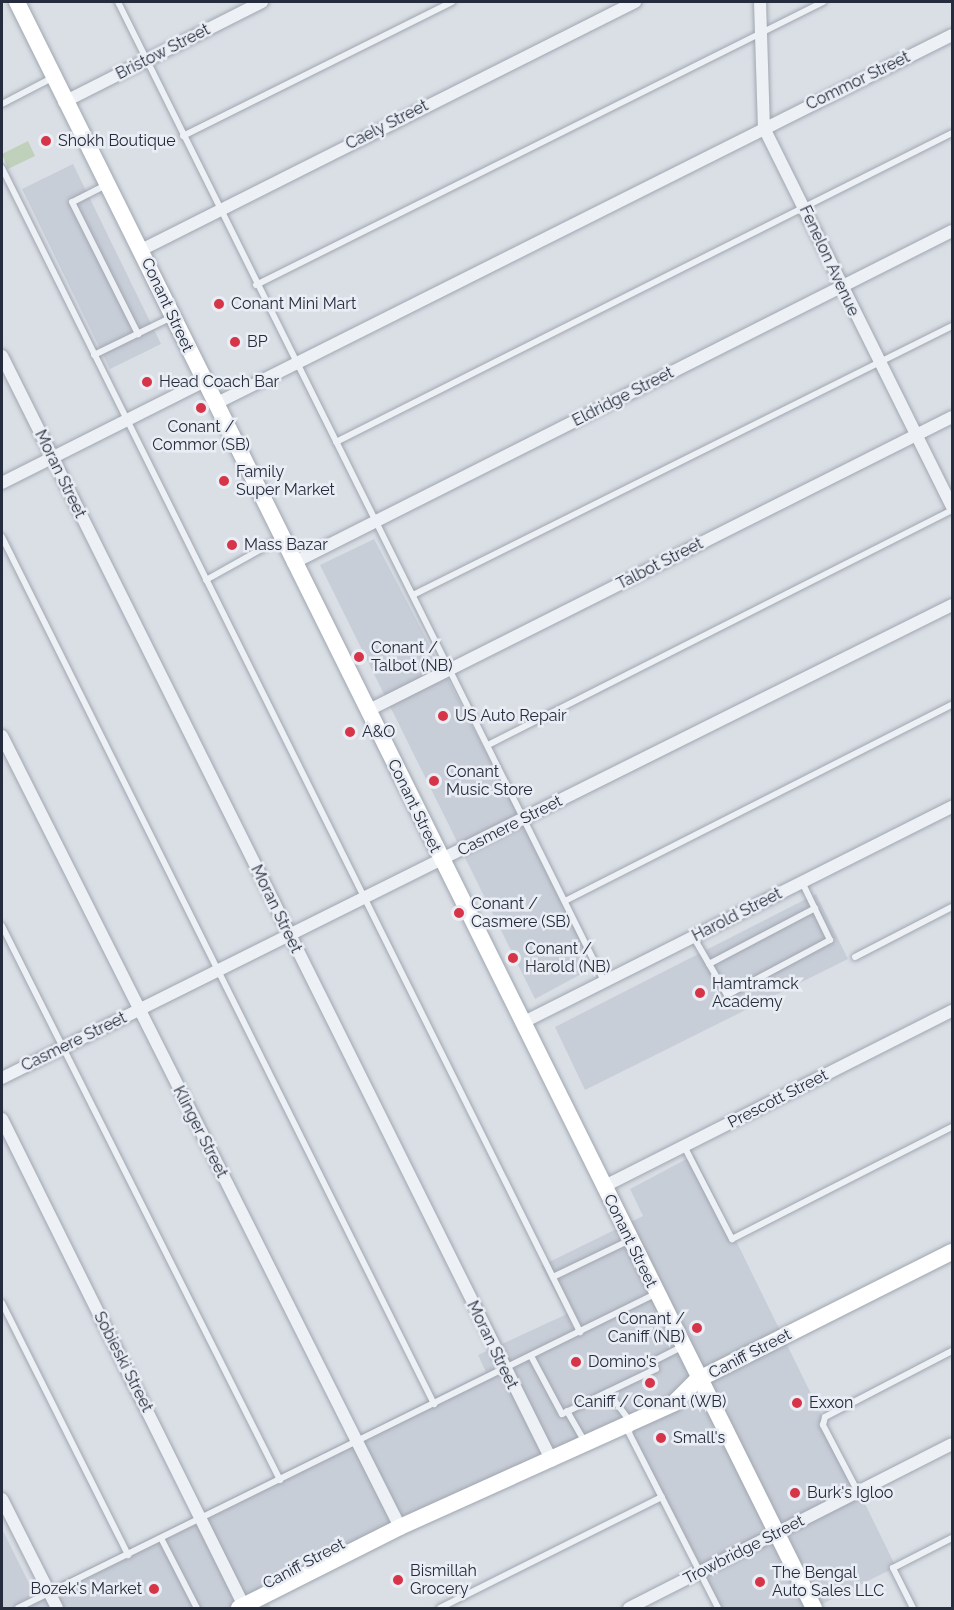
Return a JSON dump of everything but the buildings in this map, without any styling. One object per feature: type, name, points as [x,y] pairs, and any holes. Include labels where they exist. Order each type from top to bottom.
[{"type":"main road","name":"Conant Street","points":[[17,2],[64,102],[141,250],[203,382],[630,1240],[697,1380],[814,1608]]},
{"type":"main road","name":"Caniff Street","points":[[238,1605],[400,1527],[552,1461],[674,1403],[697,1380],[952,1252]]},
{"type":"main road","name":"Caniff Street","points":[[238,1605],[384,1522],[552,1461]]},
{"type":"street","name":"Bristow Street","points":[[64,102],[262,2]]},
{"type":"street","name":"Caely Street","points":[[141,250],[634,2]]},
{"type":"street","name":"Fenelon Avenue","points":[[760,2],[764,128],[804,208],[840,288],[952,508]]},
{"type":"street","name":"Commor Street","points":[[214,404],[952,35]]},
{"type":"street","name":"Eldridge Street","points":[[293,563],[952,231]]},
{"type":"street","name":"Moran Street","points":[[2,357],[504,1370],[552,1461]]},
{"type":"street","points":[[2,483],[203,382]]},
{"type":"street","name":"Talbot Street","points":[[367,711],[952,417]]},
{"type":"street","name":"Casmere Street","points":[[2,1078],[952,605]]},
{"type":"street","name":"Klinger Street","points":[[2,736],[400,1527]]},
{"type":"street","name":"Harold Street","points":[[522,1023],[605,984],[952,807]]},
{"type":"street","name":"Prescott Street","points":[[603,1187],[952,1011]]},
{"type":"street","name":"Sobieski Street","points":[[2,1119],[202,1519],[238,1605]]},
{"type":"street","name":"Trowbridge Street","points":[[629,1608],[952,1444]]},
{"type":"street","points":[[2,1499],[57,1608]]},
{"type":"lane","points":[[118,2],[256,285],[488,745],[605,984]]},
{"type":"lane","points":[[183,136],[452,2]]},
{"type":"lane","points":[[256,285],[823,2]]},
{"type":"lane","points":[[2,104],[53,77]]},
{"type":"lane","points":[[336,442],[952,134]]},
{"type":"lane","points":[[2,168],[580,1332]]},
{"type":"lane","points":[[107,185],[72,202],[138,334]]},
{"type":"lane","points":[[94,355],[172,317]]},
{"type":"lane","points":[[413,595],[952,326]]},
{"type":"lane","points":[[488,745],[952,508]]},
{"type":"lane","points":[[2,537],[434,1404]]},
{"type":"lane","points":[[206,580],[281,538]]},
{"type":"lane","points":[[565,901],[952,705]]},
{"type":"lane","points":[[694,938],[727,995],[830,940],[802,882]]},
{"type":"lane","points":[[855,957],[952,907]]},
{"type":"lane","points":[[709,964],[815,908]]},
{"type":"lane","points":[[2,926],[280,1480]]},
{"type":"lane","points":[[684,1146],[732,1239],[952,1127]]},
{"type":"lane","points":[[553,1277],[630,1240]]},
{"type":"lane","points":[[18,1608],[655,1294]]},
{"type":"lane","points":[[2,1303],[128,1555]]},
{"type":"lane","points":[[531,1356],[562,1414],[656,1369],[652,1362],[681,1347]]},
{"type":"lane","points":[[858,1492],[823,1425],[825,1417],[952,1351]]},
{"type":"lane","points":[[608,1392],[631,1422],[629,1433],[718,1608]]},
{"type":"lane","points":[[567,1411],[586,1444]]},
{"type":"lane","points":[[440,1608],[662,1497]]},
{"type":"lane","points":[[913,1608],[893,1569],[952,1538]]},
{"type":"lane","points":[[161,1539],[197,1608]]},
{"type":"shaded area","points":[[73,164],[161,344],[110,369],[22,189]]},
{"type":"shaded area","points":[[374,539],[598,965],[535,999],[320,565]]},
{"type":"shaded area","name":"Hamtramck Academy","points":[[816,894],[848,959],[585,1090],[555,1027]]},
{"type":"shaded area","points":[[694,1155],[896,1567],[814,1608],[718,1608],[629,1434],[631,1423],[260,1587],[271,1608],[2,1608],[2,1529],[35,1595],[486,1372],[478,1355],[567,1314],[541,1266],[643,1216],[630,1189]]},
{"type":"green space","points":[[28,141],[35,156],[8,169],[2,154]]},
{"type":"place","name":"Shokh Boutique","points":[[46,141]]},
{"type":"place","name":"Conant Mini Mart","points":[[219,304]]},
{"type":"place","name":"BP","points":[[235,342]]},
{"type":"place","name":"Head Coach Bar","points":[[147,382]]},
{"type":"place","name":"Conant / Commor (SB)","points":[[201,408]]},
{"type":"place","name":"Family Super Market","points":[[224,481]]},
{"type":"place","name":"Mass Bazar","points":[[232,545]]},
{"type":"place","name":"Conant / Talbot (NB)","points":[[359,657]]},
{"type":"place","name":"US Auto Repair","points":[[443,716]]},
{"type":"place","name":"A&O","points":[[350,732]]},
{"type":"place","name":"Conant Music Store","points":[[434,781]]},
{"type":"place","name":"Conant / Casmere (SB)","points":[[459,913]]},
{"type":"place","name":"Conant / Harold (NB)","points":[[513,958]]},
{"type":"place","name":"Hamtramck Academy","points":[[700,993]]},
{"type":"place","name":"Conant / Caniff (NB)","points":[[697,1328]]},
{"type":"place","name":"Domino's","points":[[576,1362]]},
{"type":"place","name":"Caniff / Conant (WB)","points":[[650,1383]]},
{"type":"place","name":"Exxon","points":[[797,1403]]},
{"type":"place","name":"Small's","points":[[661,1438]]},
{"type":"place","name":"Burk's Igloo","points":[[795,1493]]},
{"type":"place","name":"Bismillah Grocery","points":[[398,1580]]},
{"type":"place","name":"The Bengal Auto Sales LLC","points":[[760,1582]]},
{"type":"place","name":"Bozek's Market","points":[[154,1589]]}]
